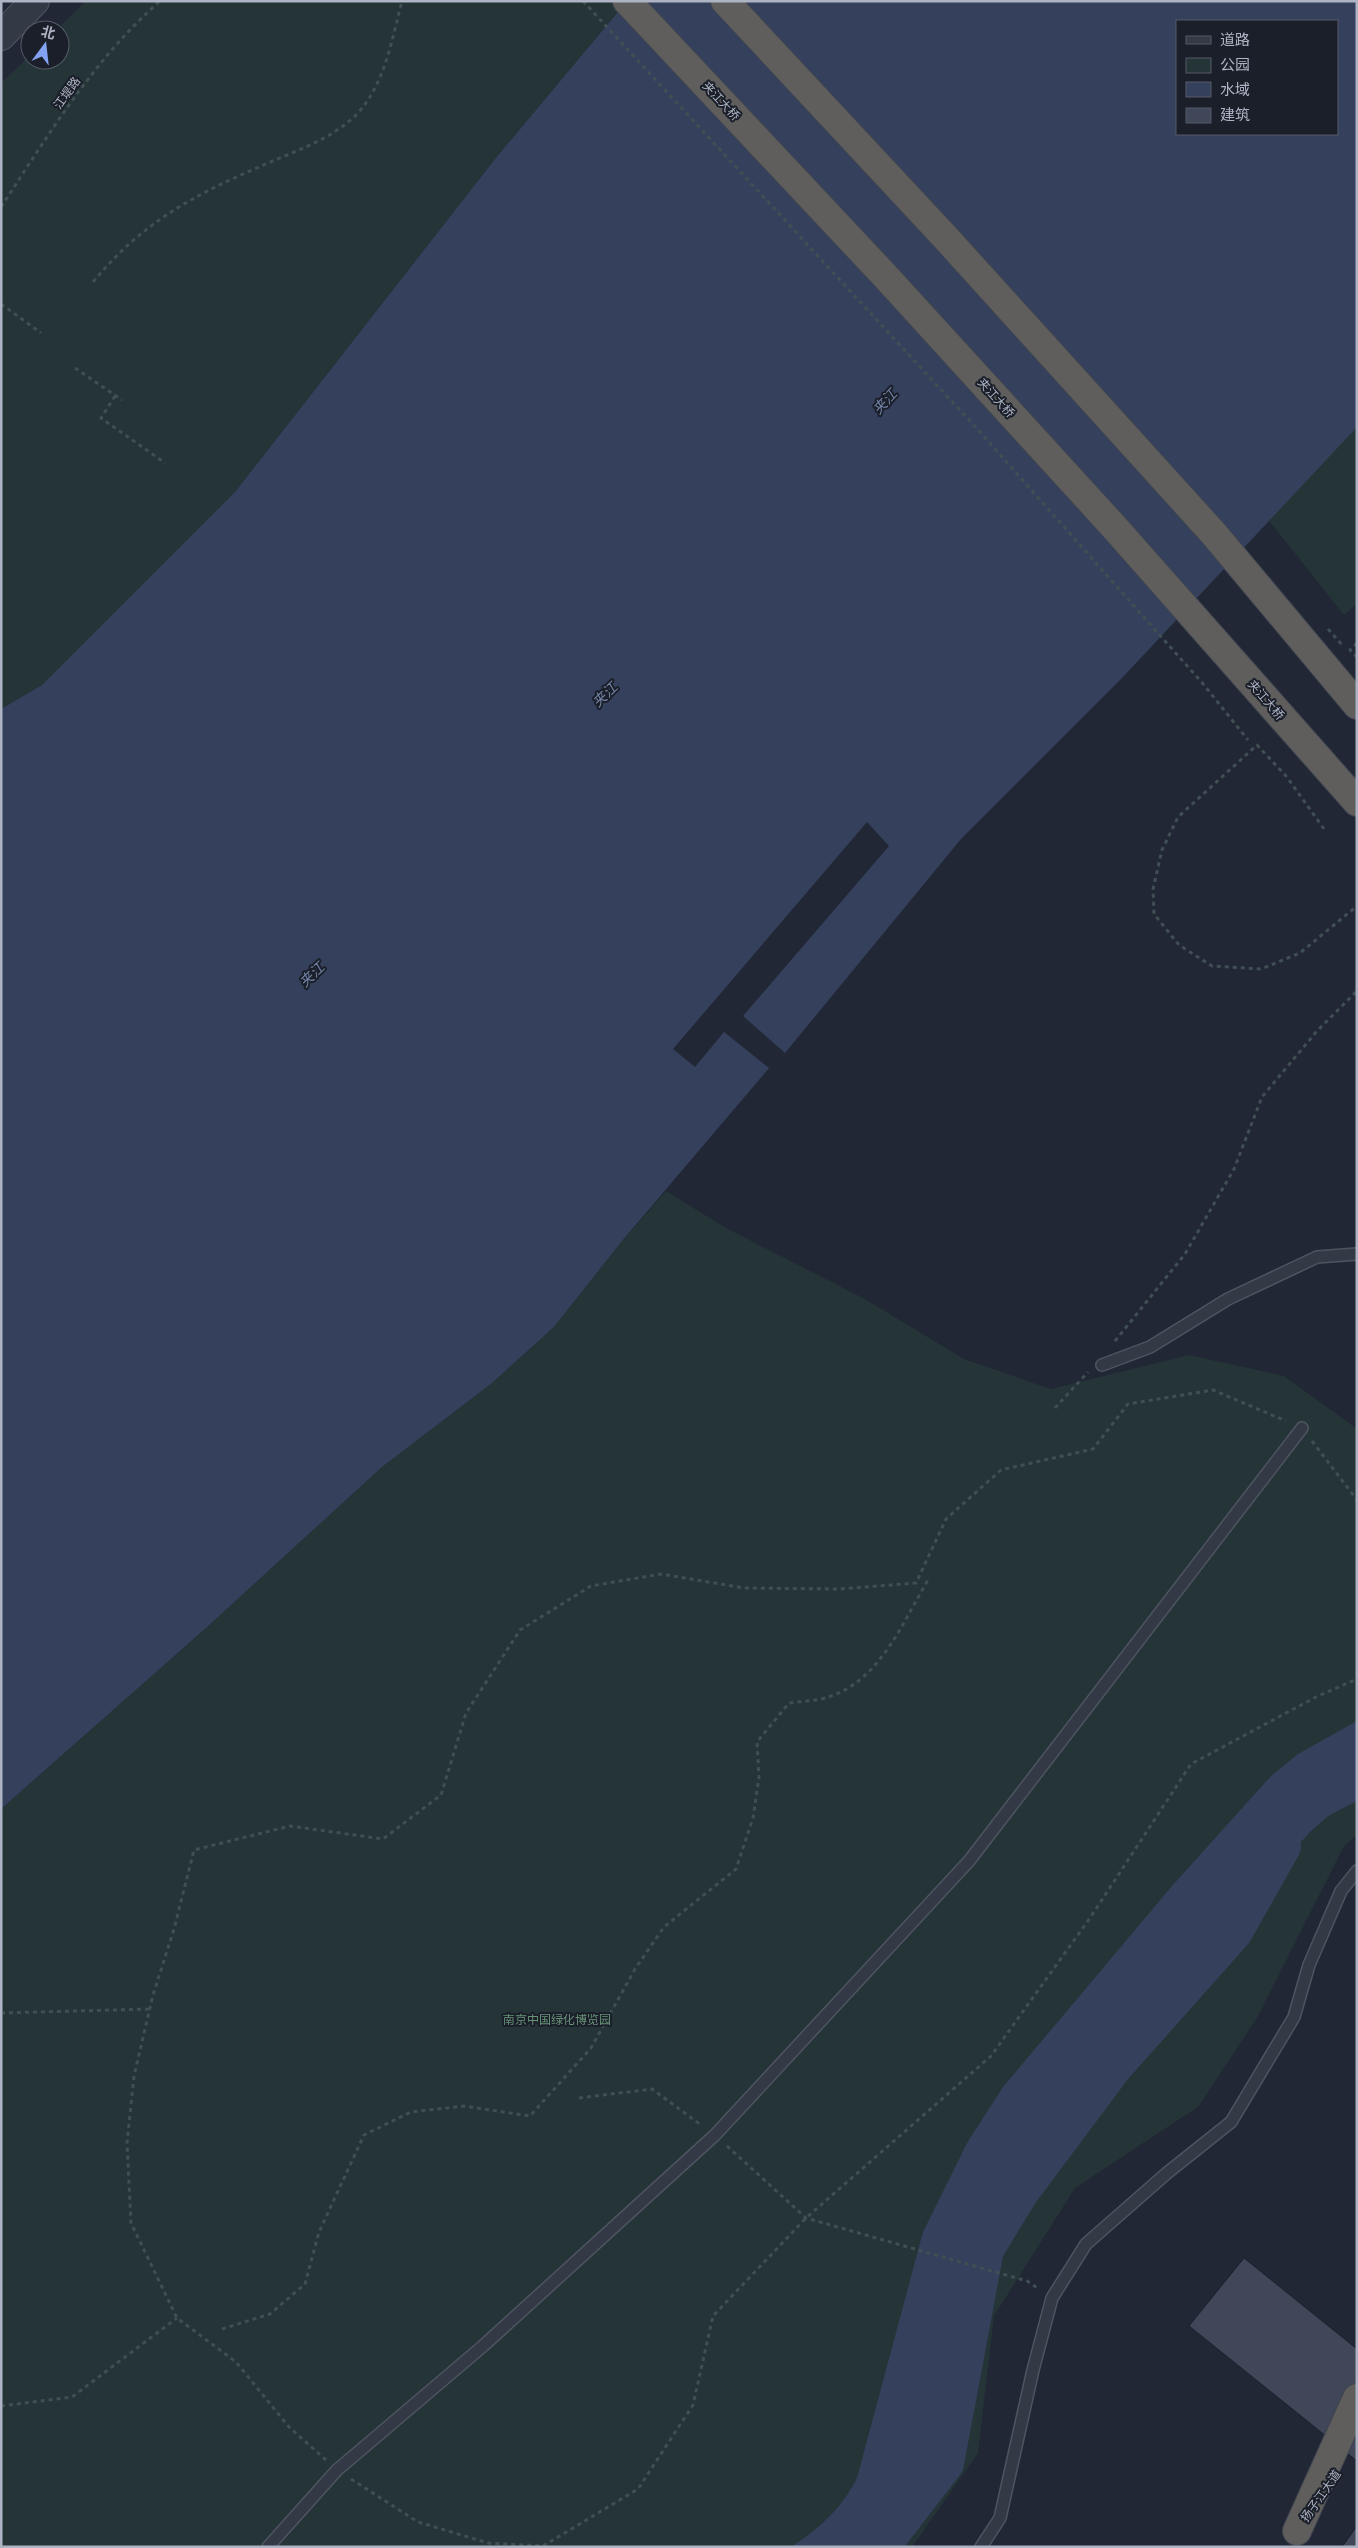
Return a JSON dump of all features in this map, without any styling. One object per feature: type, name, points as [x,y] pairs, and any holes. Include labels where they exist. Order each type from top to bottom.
[{"type":"highway","name":"夹江大桥","points":[[627,1],[887,278],[1115,528],[1357,802]]},
{"type":"highway","points":[[725,1],[952,244],[1200,520],[1357,705]]},
{"type":"highway","points":[[1328,669],[1357,690]]},
{"type":"highway","points":[[1291,2539],[1357,2398]]},
{"type":"highway","name":"扬子江大道","points":[[1291,2539],[1357,2446]]},
{"type":"street","points":[[1,36],[36,1]]},
{"type":"lane","points":[[1097,1366],[1150,1347],[1228,1299],[1317,1257],[1357,1254]]},
{"type":"lane","points":[[268,2547],[337,2470],[483,2346],[716,2135],[969,1861],[1302,1428]]},
{"type":"lane","points":[[981,2547],[1000,2518],[1033,2370],[1052,2298],[1086,2244],[1167,2173],[1231,2122],[1294,2017],[1309,1965],[1341,1891],[1357,1871]]},
{"type":"path","name":"江堤路","points":[[1,207],[98,64],[135,23],[160,1]]},
{"type":"path","points":[[92,282],[138,234],[169,211],[205,191],[339,130],[346,124],[363,105],[386,63],[402,1]]},
{"type":"path","points":[[583,1],[980,432],[1204,685],[1248,740]]},
{"type":"path","points":[[1,304],[41,333]]},
{"type":"path","points":[[75,368],[122,400]]},
{"type":"path","points":[[115,396],[102,418],[165,463]]},
{"type":"path","points":[[1357,643],[1350,650],[1357,657]]},
{"type":"path","points":[[1324,829],[1286,776],[1258,745],[1178,817],[1162,850],[1153,889],[1154,914],[1179,945],[1212,966],[1261,969],[1300,953],[1357,906]]},
{"type":"path","points":[[1110,1347],[1184,1254],[1234,1169],[1262,1097],[1317,1031],[1357,991]]},
{"type":"path","points":[[1055,1408],[1097,1366]]},
{"type":"path","points":[[1357,1500],[1302,1428],[1213,1390],[1128,1404],[1093,1449],[1001,1470],[946,1519],[916,1583],[840,1589],[744,1588],[661,1574],[591,1586],[520,1630],[466,1714],[441,1795],[384,1839],[290,1826],[194,1850],[174,1929],[150,2009],[134,2076],[127,2143],[131,2223],[178,2318],[236,2362],[289,2427],[337,2470],[418,2522],[488,2543],[543,2546],[638,2489],[692,2405],[713,2316],[806,2218],[991,2056],[1090,1918],[1191,1764],[1316,1697],[1357,1679]]},
{"type":"path","points":[[222,2329],[270,2314],[305,2284],[319,2232],[364,2135],[411,2112],[464,2106],[530,2116],[557,2088],[591,2048],[635,1969],[664,1927],[736,1869],[753,1818],[759,1777],[757,1742],[789,1703],[832,1696],[863,1677],[900,1632],[909,1610],[928,1580]]},
{"type":"path","points":[[1,2013],[150,2009]]},
{"type":"path","points":[[579,2098],[652,2089],[716,2135],[806,2218],[1027,2281]]},
{"type":"path","points":[[1,2406],[72,2397],[178,2318]]},
{"type":"green space","points":[[86,1],[627,1],[495,159],[235,492],[42,685],[1,709],[1,83],[20,65],[20,70],[70,70],[70,20],[66,20]]},
{"type":"green space","points":[[1357,350],[1357,604],[1344,615],[1270,522],[1247,482]]},
{"type":"green space","name":"南京中国绿化博览园","points":[[666,1191],[726,1228],[865,1299],[964,1359],[1051,1389],[1189,1355],[1284,1376],[1357,1429],[1357,1835],[1344,1846],[1257,2018],[1198,2107],[1075,2188],[994,2316],[978,2453],[912,2547],[1,2547],[1,1809],[206,1628],[382,1467],[492,1383],[554,1327],[622,1241]]},
{"type":"water","name":"夹江","points":[[627,1],[1357,1],[1357,427],[1122,678],[961,839],[785,1053],[769,1068],[622,1241],[554,1327],[492,1383],[382,1467],[206,1628],[1,1809],[1,709],[42,685],[235,492],[495,159]]},
{"type":"water","points":[[1357,1721],[1357,1801],[1328,1816],[1310,1832],[1215,1935],[1052,2131],[1022,2180],[982,2258],[916,2504],[897,2538],[889,2547],[791,2547],[829,2517],[845,2499],[857,2478],[923,2232],[967,2143],[1003,2087],[1172,1886],[1271,1776],[1298,1754]]},
{"type":"pier","points":[[867,822],[889,846],[743,1016],[785,1053],[769,1068],[724,1032],[695,1067],[673,1049]]},
{"type":"building","points":[[1244,2258],[1357,2349],[1357,2461],[1189,2326]]},
{"type":"building","points":[[1357,2526],[1357,2547],[1342,2547]]},
{"type":"waterway","points":[[879,2547],[944,2463],[984,2249],[1018,2193],[1112,2067],[1233,1931],[1281,1846]]}]
